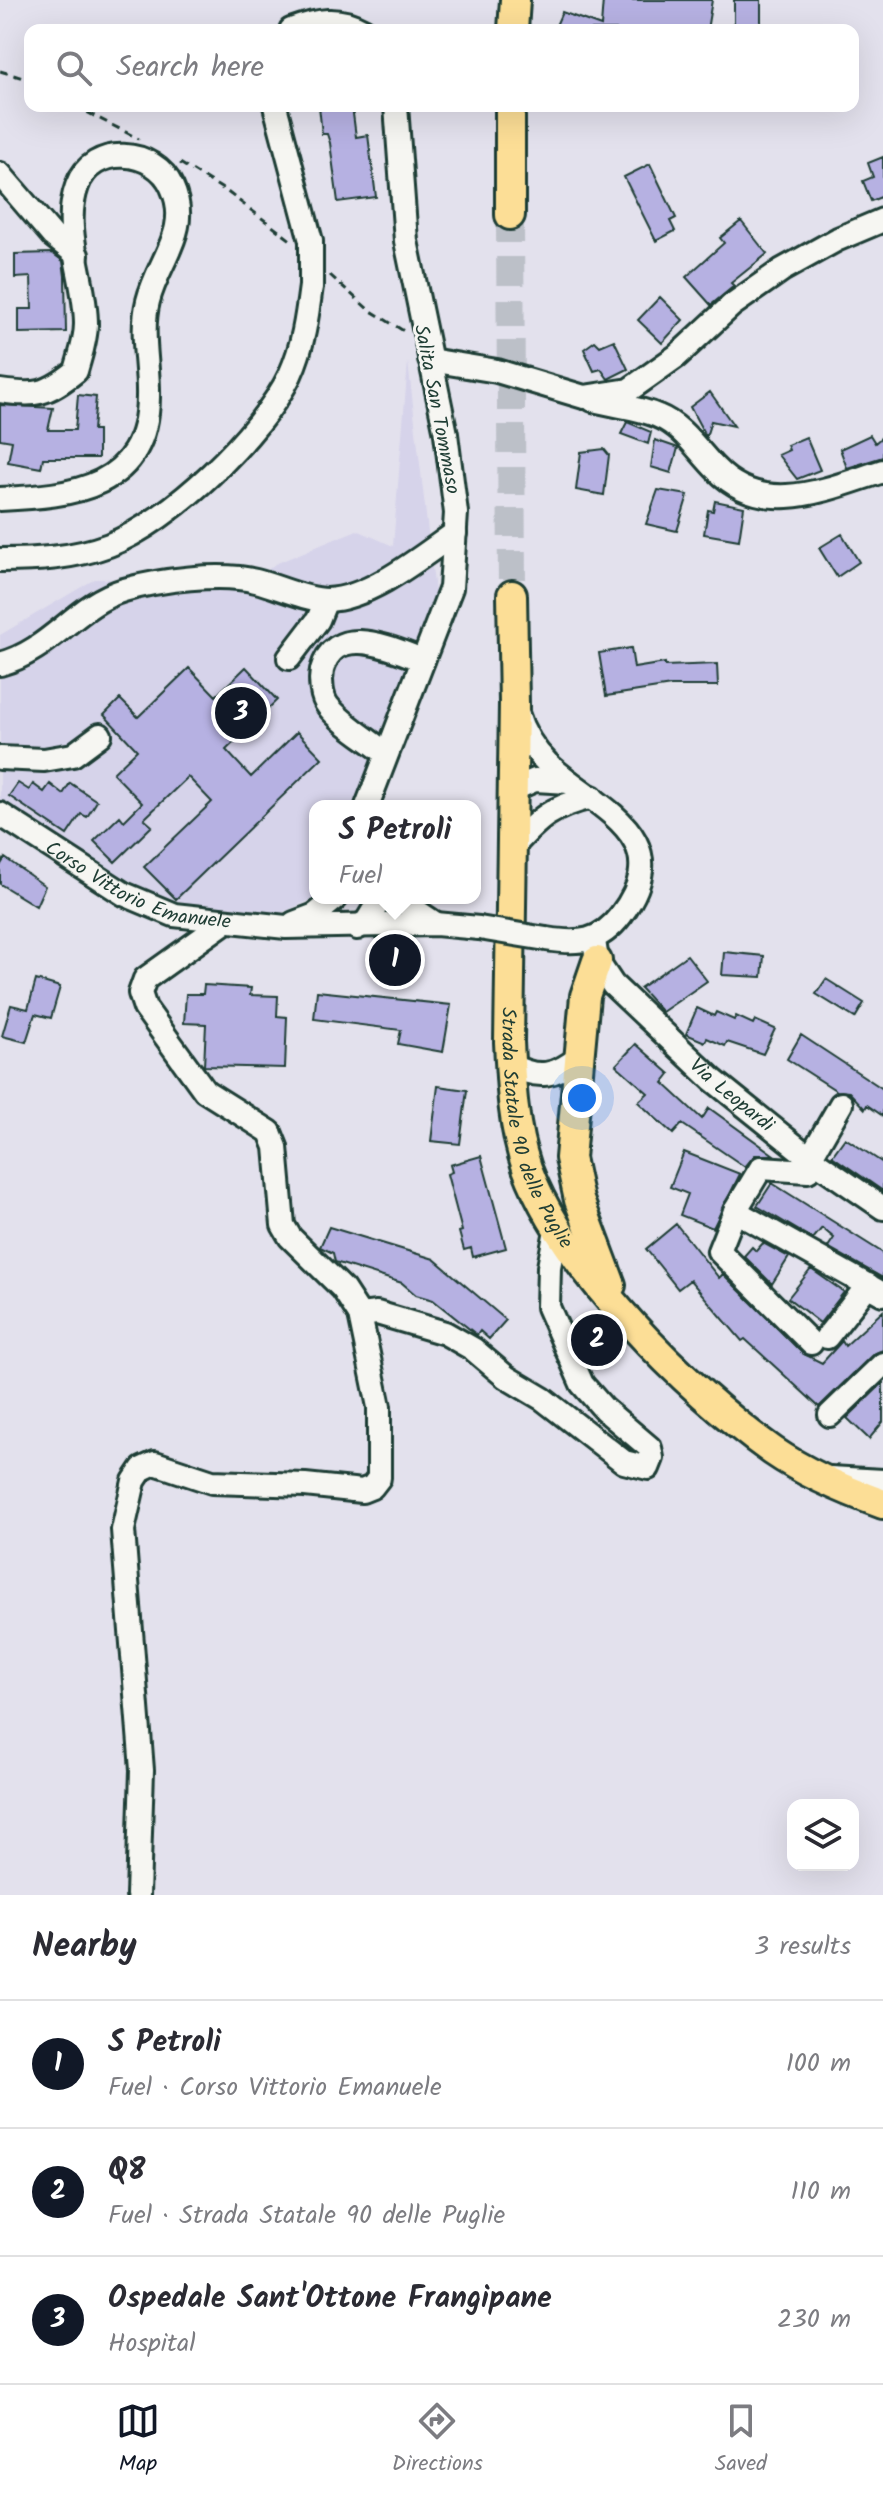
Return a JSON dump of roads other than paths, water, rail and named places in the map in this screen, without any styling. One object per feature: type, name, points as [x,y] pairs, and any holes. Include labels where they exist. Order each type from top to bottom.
[{"type":"main road","points":[[513,24],[515,0]]},
{"type":"main road","points":[[510,112],[510,215]]},
{"type":"main road","name":"Strada Statale 90 delle Puglie","points":[[512,595],[511,1065],[517,1128],[526,1165],[556,1230],[620,1308],[680,1372],[742,1427],[776,1452],[883,1504]]},
{"type":"main road","points":[[596,950],[585,996],[570,1158],[579,1200],[620,1308]]},
{"type":"street","points":[[308,24],[323,19],[353,24]]},
{"type":"street","points":[[0,560],[71,555],[110,544],[160,516],[188,494],[252,433],[270,410],[299,354],[316,276],[304,243],[276,112]]},
{"type":"street","name":"Salita San Tommaso","points":[[370,800],[385,753],[451,588],[455,533],[454,479],[406,241],[396,112]]},
{"type":"street","points":[[0,391],[35,396],[58,386],[76,371],[86,323],[73,213],[85,171],[103,158],[123,153],[161,171],[172,185],[180,214],[179,224],[148,301],[145,350],[149,396],[144,431],[129,458],[107,481],[57,498],[0,499]]},
{"type":"street","points":[[0,174],[39,220],[77,255]]},
{"type":"street","points":[[39,220],[61,225],[73,213]]},
{"type":"street","points":[[584,397],[629,390],[677,356],[732,305],[782,270],[838,239],[883,220]]},
{"type":"street","points":[[429,353],[659,416],[677,427],[719,473],[775,497],[801,497],[883,471]]},
{"type":"street","points":[[0,664],[25,658],[101,599],[123,590],[180,579],[251,579],[326,600],[392,577],[455,533]]},
{"type":"street","points":[[289,658],[318,620],[326,600]]},
{"type":"street","points":[[385,753],[327,705],[321,689],[325,663],[337,649],[367,640],[423,660]]},
{"type":"street","points":[[514,704],[523,732],[540,755],[570,782],[619,817],[630,832],[639,862],[635,889],[627,906],[596,950]]},
{"type":"street","points":[[0,758],[44,760],[73,755],[100,735]]},
{"type":"street","points":[[512,790],[535,780],[570,782]]},
{"type":"street","points":[[512,790],[561,805]]},
{"type":"street","points":[[512,848],[540,817],[561,805],[592,797]]},
{"type":"street","name":"Corso Vittorio Emanuele","points":[[0,814],[124,894],[174,915],[286,927],[357,928],[436,924],[572,943],[596,950]]},
{"type":"street","points":[[286,927],[315,915],[330,904]]},
{"type":"street","points":[[336,904],[341,916],[357,928],[367,921],[377,904]]},
{"type":"street","name":"Corso Vittorio Emanuele","points":[[406,904],[436,924]]},
{"type":"street","points":[[138,1895],[142,1770],[123,1530],[134,1481],[142,1469],[155,1463],[212,1482],[305,1485],[362,1491],[372,1487],[379,1478],[379,1407],[360,1315],[343,1289],[290,1237],[283,1225],[276,1147],[270,1132],[205,1091],[145,1008],[140,993],[145,979],[225,922]]},
{"type":"street","name":"Via Leopardi","points":[[596,950],[613,985],[713,1080],[810,1158],[883,1208]]},
{"type":"street","points":[[511,1065],[525,1073],[551,1074],[562,1071],[579,1057]]},
{"type":"street","points":[[735,1211],[876,1290],[819,1340],[719,1251],[735,1211],[761,1168],[808,1171],[810,1158],[841,1104]]},
{"type":"street","points":[[360,1315],[377,1313],[445,1333],[473,1349],[506,1377],[543,1399],[624,1462],[648,1468],[652,1458],[650,1448],[604,1409],[582,1384],[548,1307],[549,1267],[556,1230]]},
{"type":"street","points":[[830,1415],[883,1364]]},
{"type":"street","points":[[825,1478],[883,1481]]},
{"type":"tunnel","points":[[510,215],[512,595]]},
{"type":"place","name":"Ospedale Sant'Ottone Frangipane","points":[[241,713]]},
{"type":"place","name":"S Petroli","points":[[395,960]]},
{"type":"place","name":"Q8","points":[[597,1340]]}]
